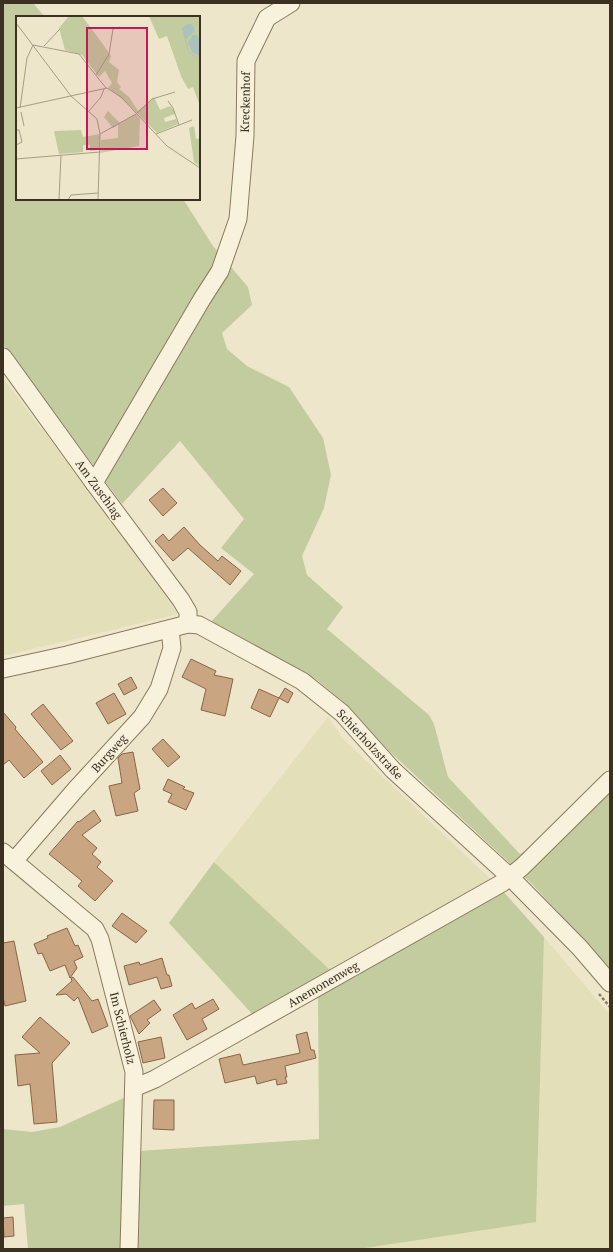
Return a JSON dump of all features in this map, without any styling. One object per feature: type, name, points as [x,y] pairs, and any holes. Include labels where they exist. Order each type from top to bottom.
[{"type":"street","name":"Kreckenhof","points":[[94,483],[220,271],[238,219],[245,136],[246,61],[267,18],[291,3]]},
{"type":"street","name":"Am Zuschlag","points":[[3,357],[181,600],[188,612],[188,624]]},
{"type":"street","points":[[3,669],[66,656],[188,624]]},
{"type":"street","name":"Schierholzstraße","points":[[188,624],[199,625],[302,681],[342,713],[393,770],[510,877],[580,948],[610,983]]},
{"type":"street","name":"Burgweg","points":[[8,856],[76,789],[142,717],[159,689],[170,655],[172,648],[170,629]]},
{"type":"street","name":"Anemonenweg","points":[[134,1088],[162,1076],[495,887],[522,867],[610,780]]},
{"type":"street","name":"Im Schierholz","points":[[8,856],[95,929],[100,939],[134,1072],[130,1249]]},
{"type":"shaded area","points":[[3,378],[106,513],[178,614],[3,656]]},
{"type":"shaded area","points":[[328,717],[342,738],[501,889],[341,980],[214,862]]},
{"type":"shaded area","points":[[544,937],[610,1015],[610,1249],[359,1249],[536,1221]]},
{"type":"green space","points":[[3,3],[33,3],[44,16],[16,16],[16,200],[184,200],[213,246],[248,287],[252,305],[222,333],[227,349],[247,366],[289,387],[323,438],[331,475],[324,508],[302,556],[307,575],[343,607],[327,629],[429,715],[434,724],[448,777],[520,854],[539,842],[610,780],[610,969],[532,884],[388,750],[345,703],[317,680],[211,622],[254,574],[221,548],[244,519],[180,441],[122,504],[3,344]]},
{"type":"green space","points":[[214,862],[341,980],[501,889],[544,937],[536,1222],[359,1249],[136,1249],[139,1151],[319,1139],[318,994],[264,1027],[169,923]]},
{"type":"green space","points":[[128,1096],[123,1249],[28,1249],[24,1204],[3,1206],[3,1129],[32,1132],[60,1127]]},
{"type":"building","points":[[163,488],[177,503],[163,516],[149,500]]},
{"type":"building","points":[[184,527],[200,545],[218,561],[222,556],[241,571],[230,585],[188,548],[173,561],[155,541],[163,534],[169,541]]},
{"type":"building","points":[[191,659],[216,671],[214,675],[233,679],[225,716],[201,710],[206,689],[182,677]]},
{"type":"building","points":[[131,677],[137,688],[124,695],[118,684]]},
{"type":"building","points":[[285,688],[293,693],[288,703],[279,698]]},
{"type":"building","points":[[259,689],[279,698],[270,717],[251,708]]},
{"type":"building","points":[[114,693],[126,714],[108,724],[96,703]]},
{"type":"building","points":[[43,704],[73,741],[61,750],[31,714]]},
{"type":"building","points":[[3,712],[16,727],[15,729],[43,762],[24,778],[9,760],[3,765]]},
{"type":"building","points":[[163,739],[180,757],[168,767],[152,749]]},
{"type":"building","points":[[133,752],[140,789],[134,793],[138,811],[116,816],[109,786],[122,783],[118,758],[122,754]]},
{"type":"building","points":[[60,755],[71,769],[52,785],[41,771]]},
{"type":"building","points":[[168,779],[185,787],[183,789],[194,793],[186,810],[168,802],[172,794],[163,790]]},
{"type":"building","points":[[94,810],[101,821],[82,835],[97,848],[92,854],[101,862],[97,867],[113,881],[95,901],[78,886],[82,881],[49,854],[78,821],[79,822]]},
{"type":"building","points":[[122,913],[147,931],[136,943],[112,926]]},
{"type":"building","points":[[67,928],[75,946],[78,945],[83,957],[74,961],[77,968],[70,978],[65,965],[50,971],[42,953],[38,954],[34,944],[48,938],[47,936]]},
{"type":"building","points":[[14,941],[26,1001],[5,1006],[3,997],[3,943]]},
{"type":"building","points":[[162,958],[172,986],[161,989],[157,977],[129,985],[124,966],[139,962],[140,965]]},
{"type":"building","points":[[73,977],[92,1001],[98,999],[108,1026],[92,1033],[78,997],[74,1001],[66,994],[56,995],[72,981],[71,978]]},
{"type":"building","points":[[213,999],[219,1009],[202,1019],[207,1029],[187,1040],[173,1015],[192,1003],[195,1009]]},
{"type":"building","points":[[154,1000],[161,1010],[147,1020],[150,1023],[139,1034],[130,1016]]},
{"type":"building","points":[[40,1017],[70,1043],[52,1063],[57,1122],[34,1124],[30,1084],[18,1086],[15,1055],[40,1053],[22,1037]]},
{"type":"building","points":[[307,1032],[311,1050],[314,1050],[316,1058],[285,1066],[287,1077],[285,1077],[287,1083],[277,1085],[276,1079],[257,1084],[255,1076],[225,1083],[219,1059],[240,1054],[243,1065],[300,1053],[296,1035]]},
{"type":"building","points":[[161,1037],[165,1058],[143,1063],[138,1042]]},
{"type":"building","points":[[154,1100],[174,1100],[174,1130],[153,1129]]},
{"type":"building","points":[[13,1217],[14,1236],[4,1237],[3,1218]]}]
